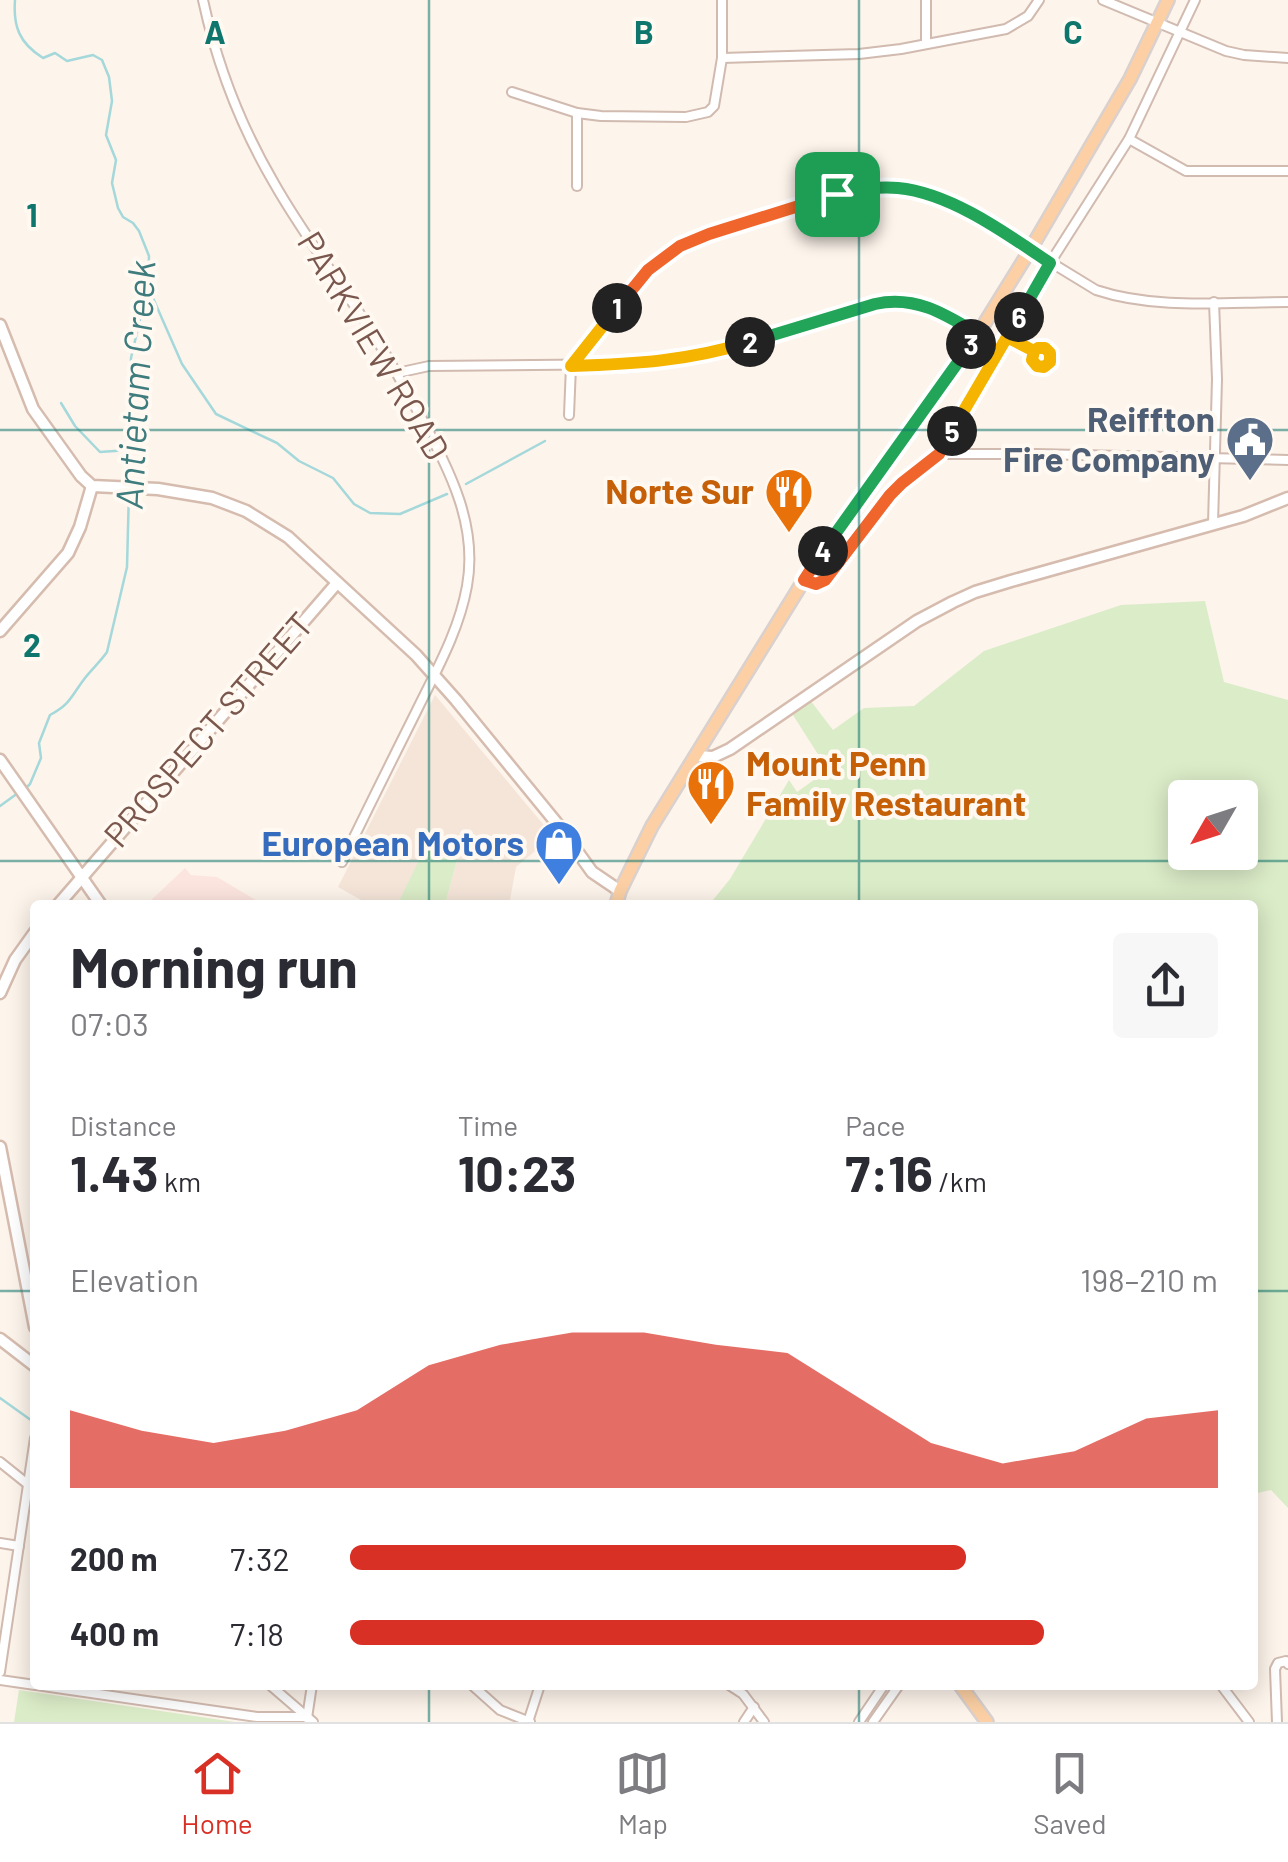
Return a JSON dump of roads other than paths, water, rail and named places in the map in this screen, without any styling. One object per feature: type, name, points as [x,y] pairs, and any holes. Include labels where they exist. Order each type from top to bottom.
[{"type":"main road","points":[[617,900],[652,826],[804,580],[978,334],[1030,250],[1130,78],[1168,0]]},
{"type":"main road","points":[[964,1690],[987,1722]]},
{"type":"street","name":"PARKVIEW ROAD","points":[[203,0],[224,81],[260,159],[397,373],[449,470],[466,526],[468,581],[454,630],[342,862]]},
{"type":"street","points":[[512,92],[577,113],[699,116],[714,106],[722,58],[722,0]]},
{"type":"street","points":[[926,0],[926,44]]},
{"type":"street","points":[[722,58],[859,54],[926,44],[1006,29],[1028,16],[1039,0]]},
{"type":"street","points":[[1103,0],[1226,51],[1288,58]]},
{"type":"street","points":[[804,580],[816,584],[825,580],[890,495],[939,454],[1050,263],[1129,139],[1195,0]]},
{"type":"street","points":[[577,113],[578,186]]},
{"type":"street","points":[[1129,139],[1186,171],[1288,171]]},
{"type":"street","points":[[569,415],[571,366],[638,281],[670,252],[709,234],[837,194],[878,187],[902,188],[960,207],[1096,290],[1110,294],[1161,302],[1288,302]]},
{"type":"street","points":[[397,373],[429,366],[571,366],[682,359],[895,301],[938,310],[978,334]]},
{"type":"street","points":[[1213,524],[1214,302]]},
{"type":"street","points":[[0,324],[33,409],[92,486],[197,494],[246,511],[288,537],[408,648],[592,872],[620,891]]},
{"type":"street","points":[[1007,337],[1034,351]]},
{"type":"street","points":[[939,454],[1288,460]]},
{"type":"street","points":[[0,631],[68,552],[92,486]]},
{"type":"street","points":[[696,756],[713,758],[730,749],[918,622],[975,592],[1243,516],[1288,498]]},
{"type":"street","name":"PROSPECT STREET","points":[[62,900],[337,582]]},
{"type":"street","points":[[0,760],[97,900]]},
{"type":"street","points":[[0,993],[30,939]]},
{"type":"street","points":[[0,1147],[30,1302]]},
{"type":"street","points":[[0,1340],[30,1362]]},
{"type":"street","points":[[0,1462],[30,1485]]},
{"type":"street","points":[[0,1672],[18,1546],[30,1495]]},
{"type":"street","points":[[0,1543],[18,1546]]},
{"type":"street","points":[[1277,1722],[1274,1668],[1278,1663],[1287,1663]]},
{"type":"street","points":[[0,1680],[30,1684]]},
{"type":"street","points":[[71,1690],[257,1717],[308,1720]]},
{"type":"street","points":[[275,1690],[308,1720]]},
{"type":"street","points":[[308,1720],[311,1690]]},
{"type":"street","points":[[478,1690],[500,1710],[529,1722],[539,1690]]},
{"type":"street","points":[[737,1690],[764,1722]]},
{"type":"street","points":[[859,1722],[881,1690]]},
{"type":"street","points":[[866,1712],[873,1722],[895,1690]]},
{"type":"street","points":[[1225,1690],[1248,1722]]},
{"type":"street","points":[[744,1722],[754,1707]]},
{"type":"waterway","name":"Antietam Creek","points":[[15,0],[19,33],[35,52],[43,58],[55,53],[67,61],[93,55],[102,60],[109,77],[112,101],[106,135],[116,160],[112,183],[118,208],[139,231],[149,256],[148,285],[131,358],[130,482]]},
{"type":"waterway","points":[[149,289],[182,364],[216,414],[277,443],[299,461],[333,478],[354,504],[370,513],[400,514],[447,494]]},
{"type":"waterway","points":[[61,403],[75,426],[100,452],[128,450]]},
{"type":"waterway","points":[[466,484],[545,441]]},
{"type":"waterway","name":"Antietam Creek","points":[[25,789],[41,758],[39,743],[50,715],[67,703],[107,652],[127,567],[129,490]]},
{"type":"waterway","name":"Antietam Creek","points":[[0,806],[18,793]]},
{"type":"waterway","points":[[0,1398],[30,1419]]},
{"type":"place","name":"Reiffton Fire Company","points":[[1250,482]]},
{"type":"place","name":"Norte Sur","points":[[789,534]]},
{"type":"place","name":"Mount Penn Family Restaurant","points":[[711,826]]},
{"type":"place","name":"European Motors","points":[[559,886]]}]
